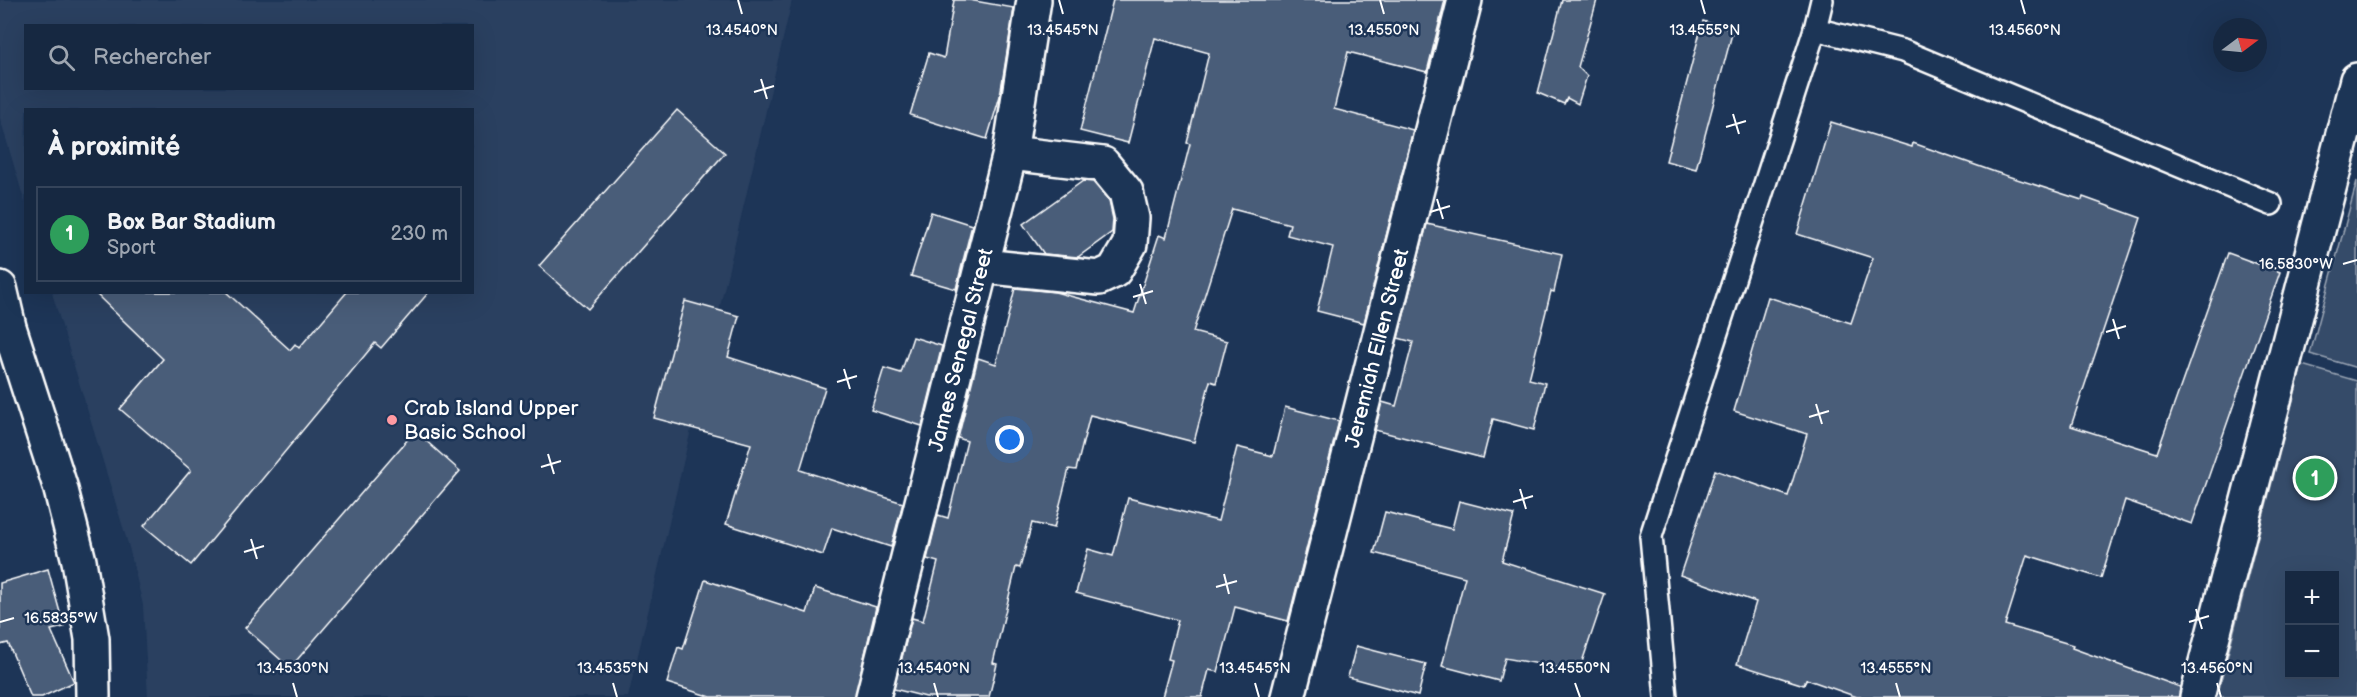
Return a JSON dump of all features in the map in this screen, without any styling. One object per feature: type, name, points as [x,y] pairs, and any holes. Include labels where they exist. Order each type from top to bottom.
[{"type":"street","name":"James Senegal Street","points":[[873,697],[1010,153],[1034,0]]},
{"type":"street","name":"Jeremiah Ellen Street","points":[[1288,697],[1465,0]]},
{"type":"street","points":[[2197,697],[2357,80]]},
{"type":"street","points":[[982,266],[1099,278],[1114,271],[1130,244],[1132,218],[1126,192],[1103,164],[1010,153]]},
{"type":"street","points":[[0,288],[9,327],[60,486],[79,561],[92,639],[93,697]]},
{"type":"lane","points":[[1666,697],[1651,536],[1815,29],[1822,0]]},
{"type":"lane","points":[[1815,29],[1903,51],[2271,204]]},
{"type":"shaded area","name":"Crab Island Upper Basic School","points":[[0,0],[792,0],[628,697],[148,697],[143,605],[129,547],[52,294],[474,294],[474,108],[24,108],[24,200],[0,118]]},
{"type":"shaded area","points":[[2357,181],[2357,368],[2310,354]]},
{"type":"shaded area","points":[[2302,365],[2357,381],[2357,697],[2217,697]]},
{"type":"building","points":[[954,0],[969,0],[1014,8],[1000,96],[987,139],[910,115],[929,53],[944,58]]},
{"type":"building","points":[[1113,0],[1445,0],[1427,72],[1348,52],[1334,109],[1413,130],[1364,323],[1317,311],[1333,247],[1287,235],[1290,224],[1232,209],[1193,332],[1227,341],[1216,383],[1210,381],[1194,442],[1090,415],[1076,470],[1069,469],[1054,528],[1032,523],[1020,568],[1016,567],[993,663],[997,664],[989,697],[926,697],[894,689],[912,618],[923,621],[938,562],[927,559],[938,515],[948,518],[967,441],[958,438],[978,358],[996,364],[1015,288],[1055,292],[1134,313],[1159,235],[1166,238],[1190,144],[1187,143],[1209,53],[1155,38],[1128,143],[1080,131]]},
{"type":"building","points":[[1562,0],[1597,0],[1578,67],[1587,76],[1578,104],[1567,98],[1564,104],[1538,93]]},
{"type":"building","points":[[1703,21],[1733,30],[1696,169],[1666,161]]},
{"type":"building","points":[[677,110],[725,153],[588,309],[539,266]]},
{"type":"building","points":[[1831,122],[1912,147],[1913,143],[1995,172],[2082,200],[2083,197],[2141,218],[2071,426],[2157,453],[2228,253],[2280,272],[2192,524],[2125,500],[2101,578],[2027,555],[2005,625],[2073,645],[2072,648],[2180,687],[2179,697],[1857,697],[1806,679],[1804,685],[1737,664],[1756,602],[1680,575],[1715,470],[1788,496],[1807,434],[1734,411],[1768,297],[1851,323],[1873,258],[1797,234]]},
{"type":"building","points":[[1083,181],[1093,182],[1109,201],[1113,219],[1112,232],[1078,257],[1044,254],[1023,224]]},
{"type":"building","points":[[931,212],[972,225],[956,289],[911,276]]},
{"type":"building","points":[[1427,224],[1562,254],[1554,292],[1551,291],[1529,379],[1545,383],[1534,430],[1493,419],[1483,458],[1375,430],[1382,402],[1396,406],[1413,342],[1398,338]]},
{"type":"building","points":[[96,294],[228,294],[290,350],[295,344],[299,348],[345,294],[427,294],[381,348],[375,343],[191,565],[144,526],[191,470],[120,409],[163,359]]},
{"type":"building","points":[[685,301],[739,316],[728,357],[825,388],[800,470],[903,503],[891,547],[832,528],[823,555],[726,524],[751,444],[654,418]]},
{"type":"building","points":[[913,337],[942,346],[922,426],[871,410],[884,368],[901,373]]},
{"type":"building","points":[[1285,407],[1339,421],[1288,621],[1235,607],[1218,672],[1209,670],[1202,697],[1162,697],[1172,660],[1168,659],[1178,620],[1076,593],[1088,549],[1113,556],[1128,498],[1218,521],[1237,447],[1273,456]]},
{"type":"building","points":[[415,431],[460,471],[290,668],[245,628]]},
{"type":"building","points":[[1459,501],[1514,515],[1502,561],[1605,594],[1579,671],[1505,658],[1499,681],[1442,666],[1465,577],[1374,553],[1385,512],[1452,529]]},
{"type":"building","points":[[48,569],[64,627],[51,630],[74,682],[42,697],[31,697],[8,643],[0,645],[0,583]]},
{"type":"building","points":[[705,580],[807,613],[815,588],[876,607],[855,697],[711,697],[667,683],[678,647],[683,649]]},
{"type":"building","points":[[1356,646],[1426,664],[1418,696],[1348,677]]},
{"type":"place","name":"Crab Island Upper Basic School","points":[[392,420]]},
{"type":"place","name":"Box Bar Stadium","points":[[2315,478]]}]
